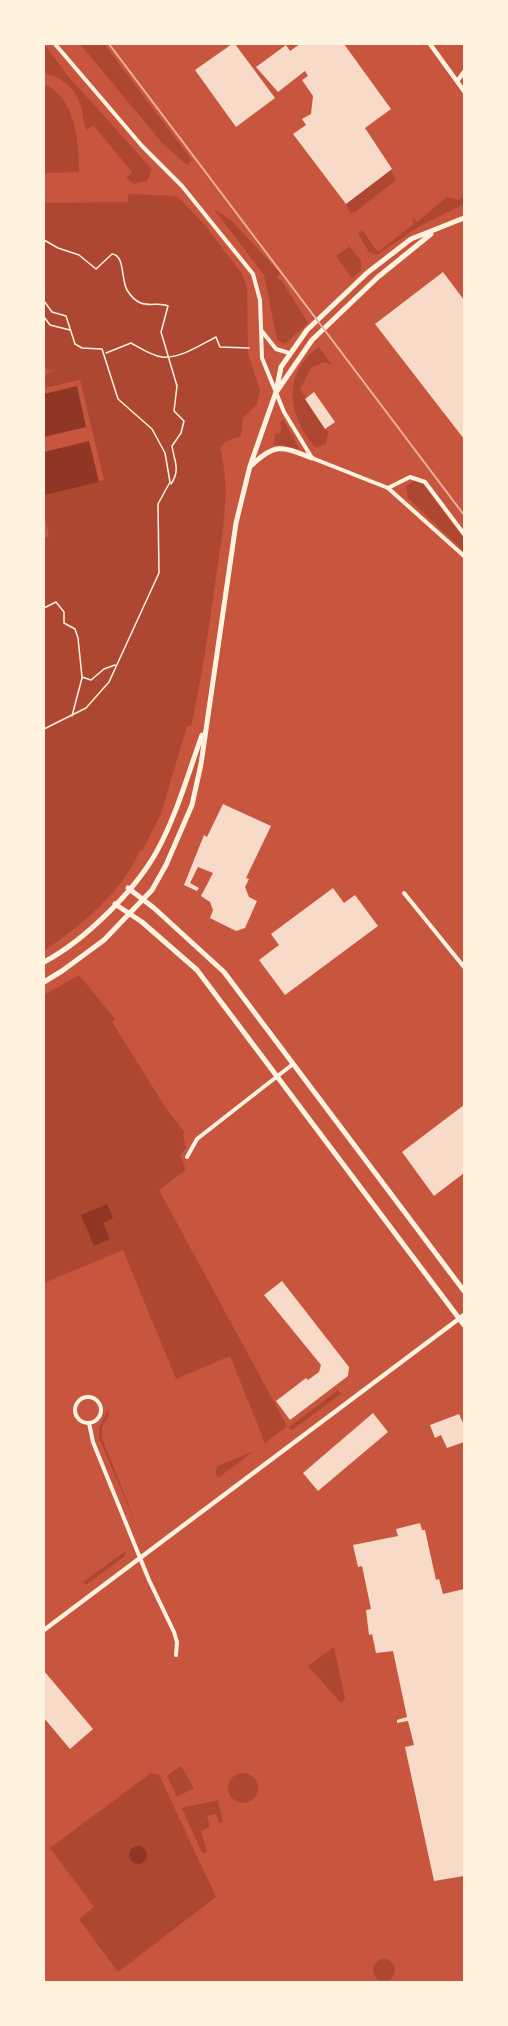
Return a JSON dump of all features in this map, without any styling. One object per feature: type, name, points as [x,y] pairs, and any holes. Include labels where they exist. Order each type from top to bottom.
[{"type":"main road","points":[[44,982],[62,972],[104,940],[144,900],[166,865],[192,805],[236,523],[250,466],[276,392],[281,367],[308,330],[367,273],[411,239],[433,233],[465,218]]},
{"type":"main road","points":[[276,392],[312,340],[378,277],[433,233]]},
{"type":"main road","points":[[250,466],[264,453],[276,447],[312,458]]},
{"type":"main road","points":[[44,962],[90,928],[115,904],[157,851],[183,793],[206,722]]},
{"type":"main road","points":[[128,888],[224,972],[465,1291]]},
{"type":"main road","points":[[115,904],[197,970],[462,1317],[465,1325]]},
{"type":"street","points":[[55,44],[134,138],[182,186],[253,274],[260,300],[262,358],[284,412],[312,458],[388,488],[465,556]]},
{"type":"street","points":[[430,44],[465,91]]},
{"type":"street","points":[[458,80],[465,72]]},
{"type":"street","points":[[261,330],[276,350],[289,353]]},
{"type":"street","points":[[388,488],[410,477],[425,482],[465,534]]},
{"type":"street","points":[[404,893],[465,967]]},
{"type":"street","points":[[187,1157],[197,1139],[294,1064]]},
{"type":"street","points":[[44,1630],[462,1317]]},
{"type":"street","points":[[88,1396],[96,1399],[102,1409],[97,1420],[89,1423],[78,1419],[75,1412],[80,1399],[88,1396]]},
{"type":"street","points":[[89,1423],[93,1442],[174,1632],[177,1641],[176,1655]]},
{"type":"path","points":[[44,240],[58,248],[79,255],[89,261],[94,269],[107,261],[112,254],[117,254],[120,257],[123,281],[128,292],[148,306],[168,306],[161,332],[177,386],[174,411],[184,422],[181,433],[172,446],[177,462],[176,474],[158,504],[159,573],[109,682],[87,707],[44,729]]},
{"type":"path","points":[[44,301],[52,312],[66,316],[75,344],[82,348],[102,349],[118,399],[152,429],[165,453],[170,473],[170,486]]},
{"type":"path","points":[[44,317],[50,325],[71,330]]},
{"type":"path","points":[[105,354],[131,343],[159,357],[167,357],[185,353],[216,337],[220,347],[249,348]]},
{"type":"path","points":[[44,609],[56,602],[64,612],[66,626],[75,630],[81,649],[82,677],[72,716]]},
{"type":"path","points":[[82,677],[91,680],[104,669],[116,665]]},
{"type":"shaded area","points":[[44,44],[68,76],[152,169],[147,181],[134,184],[126,178],[132,172],[93,125],[87,130],[80,104],[73,91],[58,78],[44,73]]},
{"type":"shaded area","points":[[80,44],[104,44],[192,160],[187,165],[163,144]]},
{"type":"shaded area","points":[[44,84],[63,99],[69,109],[76,134],[79,172],[44,173]]},
{"type":"shaded area","points":[[391,170],[396,180],[355,212],[350,213],[346,204]]},
{"type":"shaded area","points":[[128,194],[177,196],[204,224],[242,274],[247,287],[248,354],[260,390],[257,404],[243,418],[241,436],[225,442],[220,448],[225,482],[224,516],[204,656],[191,726],[187,726],[161,814],[142,851],[140,850],[123,880],[86,919],[44,951],[44,538],[49,537],[44,513],[44,495],[104,480],[80,380],[44,388],[46,374],[56,369],[48,371],[44,365],[44,203],[128,202]]},
{"type":"shaded area","points":[[464,196],[464,204],[418,227],[377,255],[369,252],[358,234],[362,230],[378,252],[414,224],[412,217],[417,222],[447,197],[458,200]]},
{"type":"shaded area","points":[[214,209],[233,222],[280,273],[277,278],[282,281],[308,323],[285,344],[277,340],[264,275]]},
{"type":"shaded area","points":[[346,242],[361,261],[361,270],[352,278],[336,256],[349,247]]},
{"type":"shaded area","points":[[319,347],[332,365],[324,362],[311,368],[300,389],[328,432],[326,444],[316,448],[299,423],[293,396],[294,383],[299,370],[307,358]]},
{"type":"shaded area","points":[[77,386],[86,427],[44,437],[44,394]]},
{"type":"shaded area","points":[[283,419],[299,448],[297,450],[284,445],[273,445],[276,433],[280,434],[282,426],[279,425]]},
{"type":"shaded area","points":[[89,441],[99,482],[44,495],[44,452]]},
{"type":"shaded area","points":[[416,480],[422,483],[464,539],[464,551],[408,498],[406,486]]},
{"type":"shaded area","points":[[79,975],[115,1019],[112,1022],[164,1105],[185,1133],[183,1135],[186,1148],[180,1155],[186,1170],[159,1190],[287,1426],[265,1443],[230,1356],[176,1379],[123,1250],[44,1283],[44,995]]},
{"type":"shaded area","points":[[107,1204],[113,1218],[103,1223],[110,1239],[94,1246],[81,1215]]},
{"type":"shaded area","points":[[338,1390],[341,1394],[292,1430],[288,1428]]},
{"type":"shaded area","points":[[108,1410],[109,1415],[102,1427],[102,1438],[140,1534],[99,1438],[99,1428]]},
{"type":"shaded area","points":[[254,1451],[218,1478],[215,1472],[218,1466]]},
{"type":"shaded area","points":[[126,1551],[125,1556],[86,1585],[83,1582]]},
{"type":"shaded area","points":[[334,1647],[345,1699],[341,1703],[308,1666]]},
{"type":"shaded area","points":[[181,1766],[194,1788],[177,1797],[167,1776]]},
{"type":"shaded area","points":[[151,1773],[159,1775],[216,1897],[118,1972],[79,1919],[94,1907],[50,1848]]},
{"type":"shaded area","points":[[243,1773],[254,1777],[258,1788],[254,1799],[243,1803],[232,1799],[228,1788],[232,1777]]},
{"type":"shaded area","points":[[218,1800],[223,1822],[219,1823],[216,1814],[207,1816],[210,1827],[201,1831],[207,1852],[202,1853],[182,1808]]},
{"type":"shaded area","points":[[134,1846],[142,1846],[147,1851],[145,1862],[134,1864],[129,1859],[129,1851]]},
{"type":"shaded area","points":[[384,1959],[392,1962],[395,1970],[392,1978],[384,1981],[376,1978],[373,1970],[376,1962]]},
{"type":"building","points":[[235,44],[275,98],[236,127],[195,70]]},
{"type":"building","points":[[300,44],[344,44],[391,109],[365,128],[392,169],[346,204],[293,134],[306,125],[302,119],[311,114],[313,96],[302,80],[308,76],[305,71],[278,92],[256,67],[286,45],[290,51]]},
{"type":"building","points":[[443,272],[464,300],[464,439],[375,324]]},
{"type":"building","points":[[314,392],[335,422],[325,429],[305,399]]},
{"type":"building","points":[[223,804],[271,826],[246,878],[249,879],[245,887],[249,897],[257,901],[245,928],[236,931],[210,918],[213,910],[210,902],[201,896],[213,873],[198,867],[190,883],[199,888],[197,891],[184,885],[204,835],[207,837]]},
{"type":"building","points":[[333,888],[344,903],[355,895],[378,926],[285,995],[259,960],[279,945],[271,934]]},
{"type":"building","points":[[464,1105],[464,1173],[434,1196],[402,1152]]},
{"type":"building","points":[[282,1281],[349,1367],[348,1376],[290,1420],[276,1401],[306,1378],[308,1380],[319,1372],[321,1365],[264,1295]]},
{"type":"building","points":[[373,1413],[388,1432],[318,1491],[303,1473]]},
{"type":"building","points":[[459,1414],[464,1425],[464,1442],[447,1448],[441,1435],[435,1438],[430,1425]]},
{"type":"building","points":[[420,1523],[422,1530],[425,1530],[436,1580],[439,1579],[443,1594],[464,1589],[464,1876],[434,1881],[405,1747],[414,1745],[408,1721],[397,1723],[397,1720],[407,1717],[393,1651],[376,1653],[372,1634],[369,1635],[366,1610],[371,1609],[362,1566],[358,1567],[353,1545],[398,1536],[396,1529]]},
{"type":"building","points":[[44,1671],[93,1729],[70,1749],[44,1718]]},
{"type":"railway","points":[[109,44],[464,515]]}]
